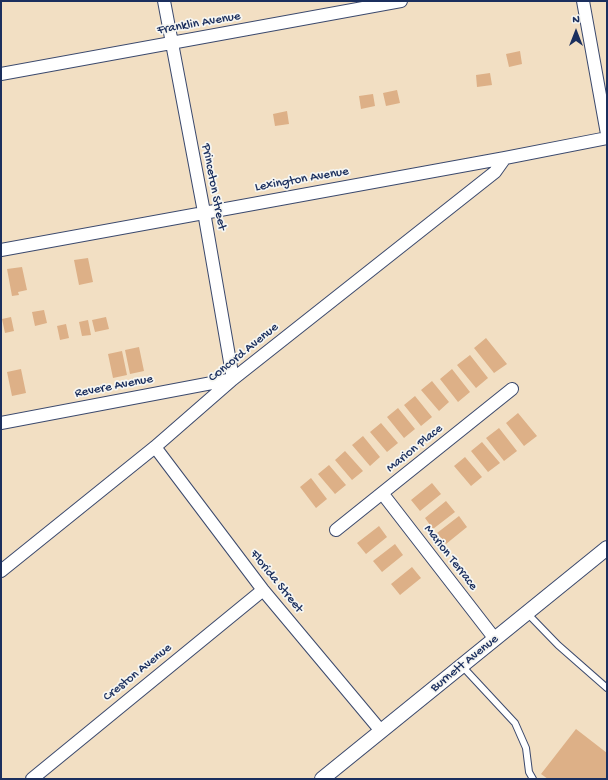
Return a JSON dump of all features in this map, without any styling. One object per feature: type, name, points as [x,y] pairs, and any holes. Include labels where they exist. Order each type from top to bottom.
[{"type":"street","name":"Princeton Street","points":[[164,1],[204,212],[233,379]]},
{"type":"street","name":"Franklin Avenue","points":[[1,74],[401,1]]},
{"type":"street","points":[[583,1],[607,134]]},
{"type":"street","name":"Lexington Avenue","points":[[1,250],[607,138]]},
{"type":"street","name":"Concord Avenue","points":[[1,571],[154,447],[233,379],[495,172],[505,158]]},
{"type":"street","name":"Revere Avenue","points":[[1,422],[233,379]]},
{"type":"street","name":"Marion Place","points":[[336,530],[512,389]]},
{"type":"street","name":"Florida Street","points":[[154,447],[263,590],[381,731]]},
{"type":"street","name":"Marion Terrace","points":[[382,494],[495,639]]},
{"type":"street","name":"Burnett Avenue","points":[[328,778],[381,731],[607,548]]},
{"type":"street","name":"Creston Avenue","points":[[32,779],[263,590]]},
{"type":"lane","points":[[527,613],[558,645],[607,688]]},
{"type":"lane","points":[[462,666],[515,723],[526,748],[529,772],[533,779]]},
{"type":"building","points":[[520,51],[522,64],[509,67],[506,54]]},
{"type":"building","points":[[490,73],[492,85],[477,87],[476,75]]},
{"type":"building","points":[[397,90],[400,103],[386,106],[383,93]]},
{"type":"building","points":[[373,94],[375,106],[361,109],[359,96]]},
{"type":"building","points":[[287,111],[289,124],[275,126],[273,114]]},
{"type":"building","points":[[88,258],[93,282],[79,285],[74,260]]},
{"type":"building","points":[[22,267],[27,290],[18,292],[19,295],[12,296],[7,269]]},
{"type":"building","points":[[44,310],[47,323],[35,326],[32,312]]},
{"type":"building","points":[[11,317],[14,331],[5,333],[2,319]]},
{"type":"building","points":[[106,317],[109,329],[95,332],[92,320]]},
{"type":"building","points":[[88,320],[91,335],[82,336],[79,322]]},
{"type":"building","points":[[66,324],[69,338],[60,340],[57,326]]},
{"type":"building","points":[[486,338],[507,364],[494,373],[474,348]]},
{"type":"building","points":[[139,347],[144,371],[130,374],[125,350]]},
{"type":"building","points":[[122,351],[127,375],[113,378],[108,354]]},
{"type":"building","points":[[470,355],[488,378],[476,388],[457,365]]},
{"type":"building","points":[[21,369],[26,393],[12,396],[7,372]]},
{"type":"building","points":[[452,369],[470,392],[458,402],[440,379]]},
{"type":"building","points":[[432,381],[449,402],[439,411],[421,390]]},
{"type":"building","points":[[415,396],[432,417],[421,426],[404,405]]},
{"type":"building","points":[[398,408],[415,429],[404,438],[387,417]]},
{"type":"building","points":[[518,413],[537,436],[524,446],[506,423]]},
{"type":"building","points":[[381,423],[398,443],[387,452],[370,432]]},
{"type":"building","points":[[499,428],[517,451],[504,461],[486,438]]},
{"type":"building","points":[[363,436],[380,457],[370,466],[352,445]]},
{"type":"building","points":[[482,442],[500,463],[488,472],[471,451]]},
{"type":"building","points":[[345,451],[363,471],[352,480],[335,460]]},
{"type":"building","points":[[465,457],[482,477],[471,486],[454,466]]},
{"type":"building","points":[[329,465],[346,485],[335,494],[318,474]]},
{"type":"building","points":[[311,478],[327,499],[316,508],[300,487]]},
{"type":"building","points":[[432,483],[441,494],[420,511],[411,500]]},
{"type":"building","points":[[446,501],[455,512],[433,529],[425,518]]},
{"type":"building","points":[[459,516],[467,527],[446,544],[437,533]]},
{"type":"building","points":[[379,526],[387,537],[366,554],[357,543]]},
{"type":"building","points":[[395,544],[403,555],[382,572],[373,561]]},
{"type":"building","points":[[412,567],[421,578],[400,595],[391,584]]},
{"type":"building","points":[[576,729],[607,753],[607,779],[548,779],[541,774]]}]
